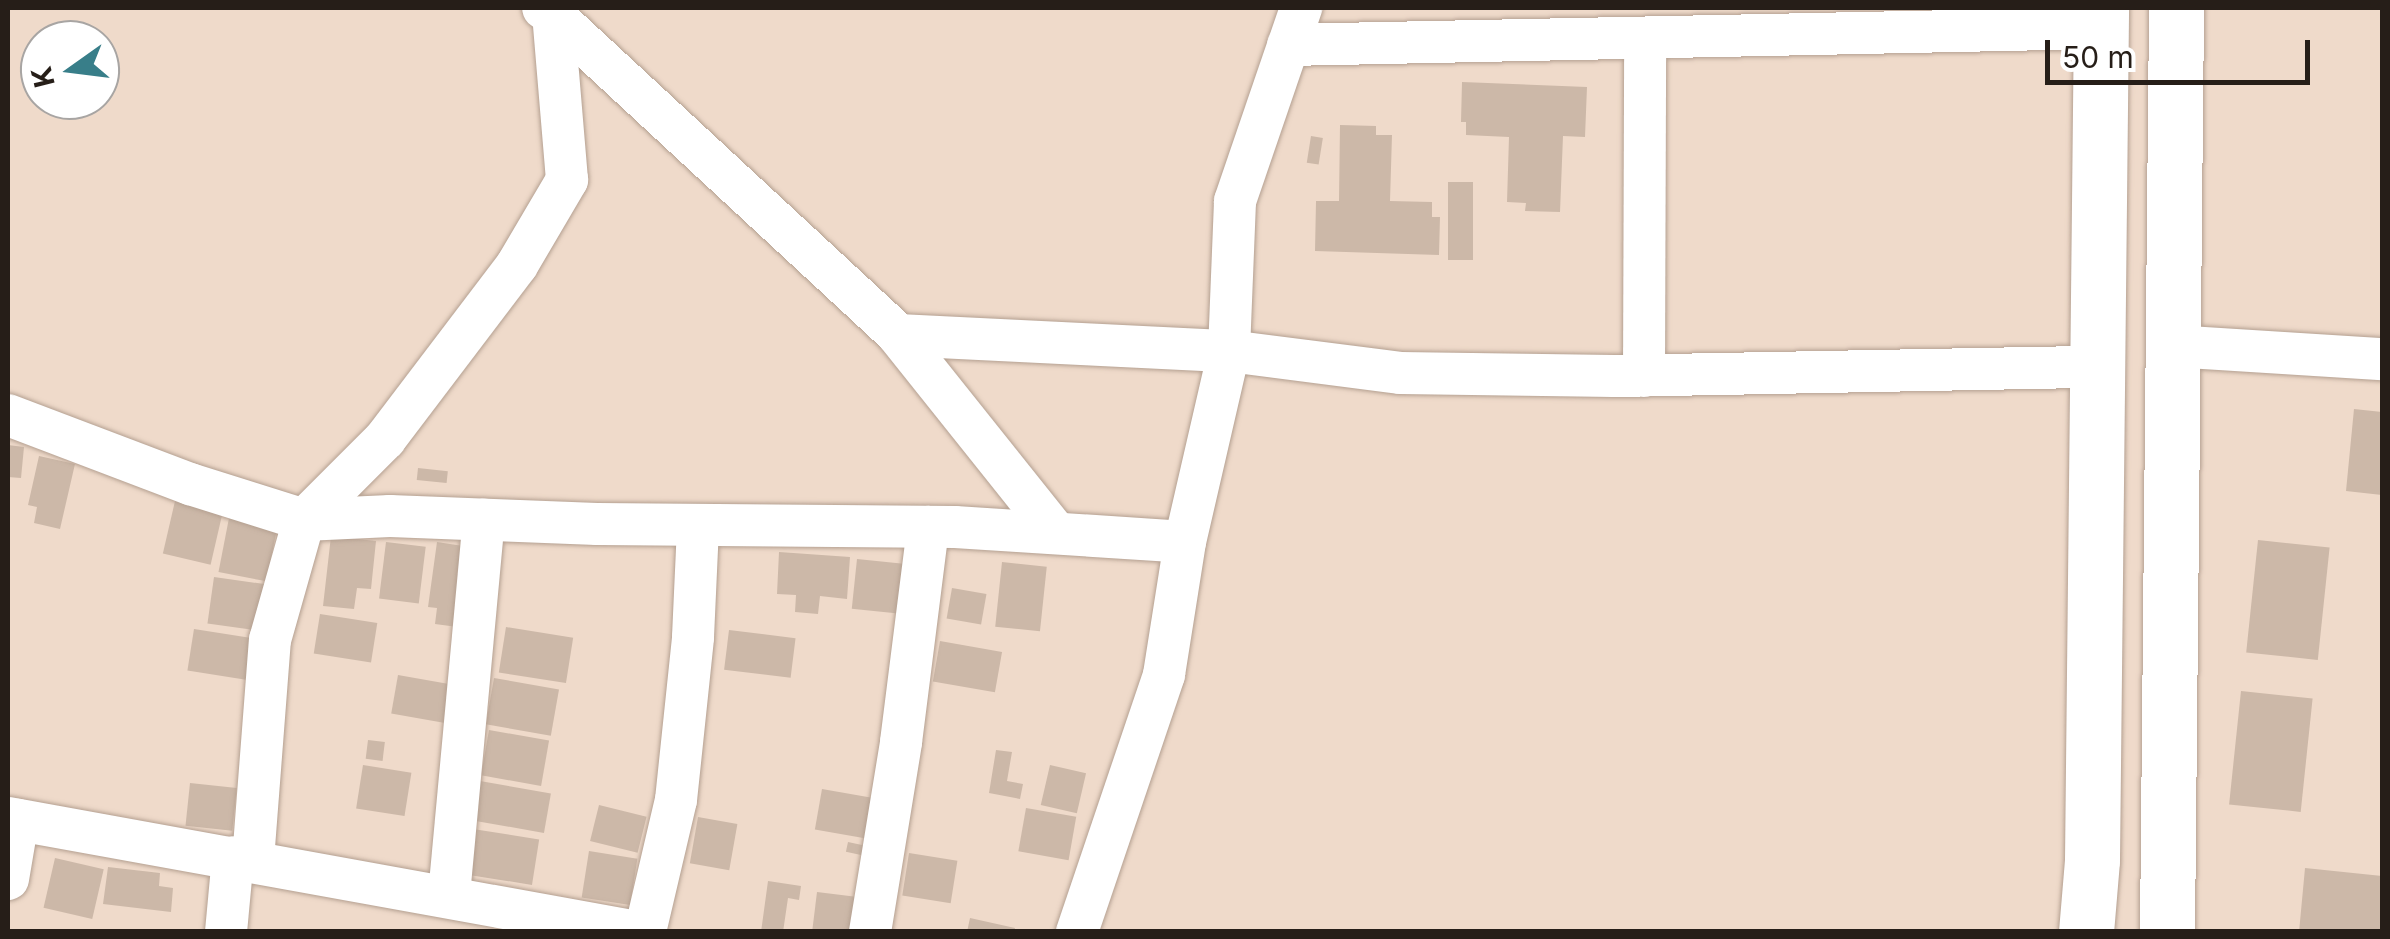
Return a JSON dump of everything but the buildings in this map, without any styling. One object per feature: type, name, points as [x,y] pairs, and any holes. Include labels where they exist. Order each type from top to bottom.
[{"type":"main road","points":[[2168,932],[2176,8]]},
{"type":"main road","points":[[2086,932],[2092,860],[2101,18]]},
{"type":"street","points":[[548,11],[898,335],[1056,533]]},
{"type":"street","points":[[226,932],[243,858],[270,640],[304,520],[385,439],[517,266],[567,180],[548,11]]},
{"type":"street","points":[[1077,932],[1164,675],[1185,542],[1229,350],[1236,200],[1294,26],[1645,38],[2101,18]]},
{"type":"street","points":[[1644,376],[1645,38]]},
{"type":"street","points":[[898,335],[1229,350],[1400,372],[1644,376],[2098,367]]},
{"type":"street","points":[[2173,346],[2382,359]]},
{"type":"street","points":[[8,414],[190,484],[304,520],[390,516],[698,526],[928,527],[1185,542]]},
{"type":"street","points":[[449,895],[484,520]]},
{"type":"street","points":[[645,932],[676,800],[693,638],[698,526]]},
{"type":"street","points":[[870,932],[901,742],[928,527]]},
{"type":"street","points":[[8,879],[13,819],[449,895],[636,932]]}]
